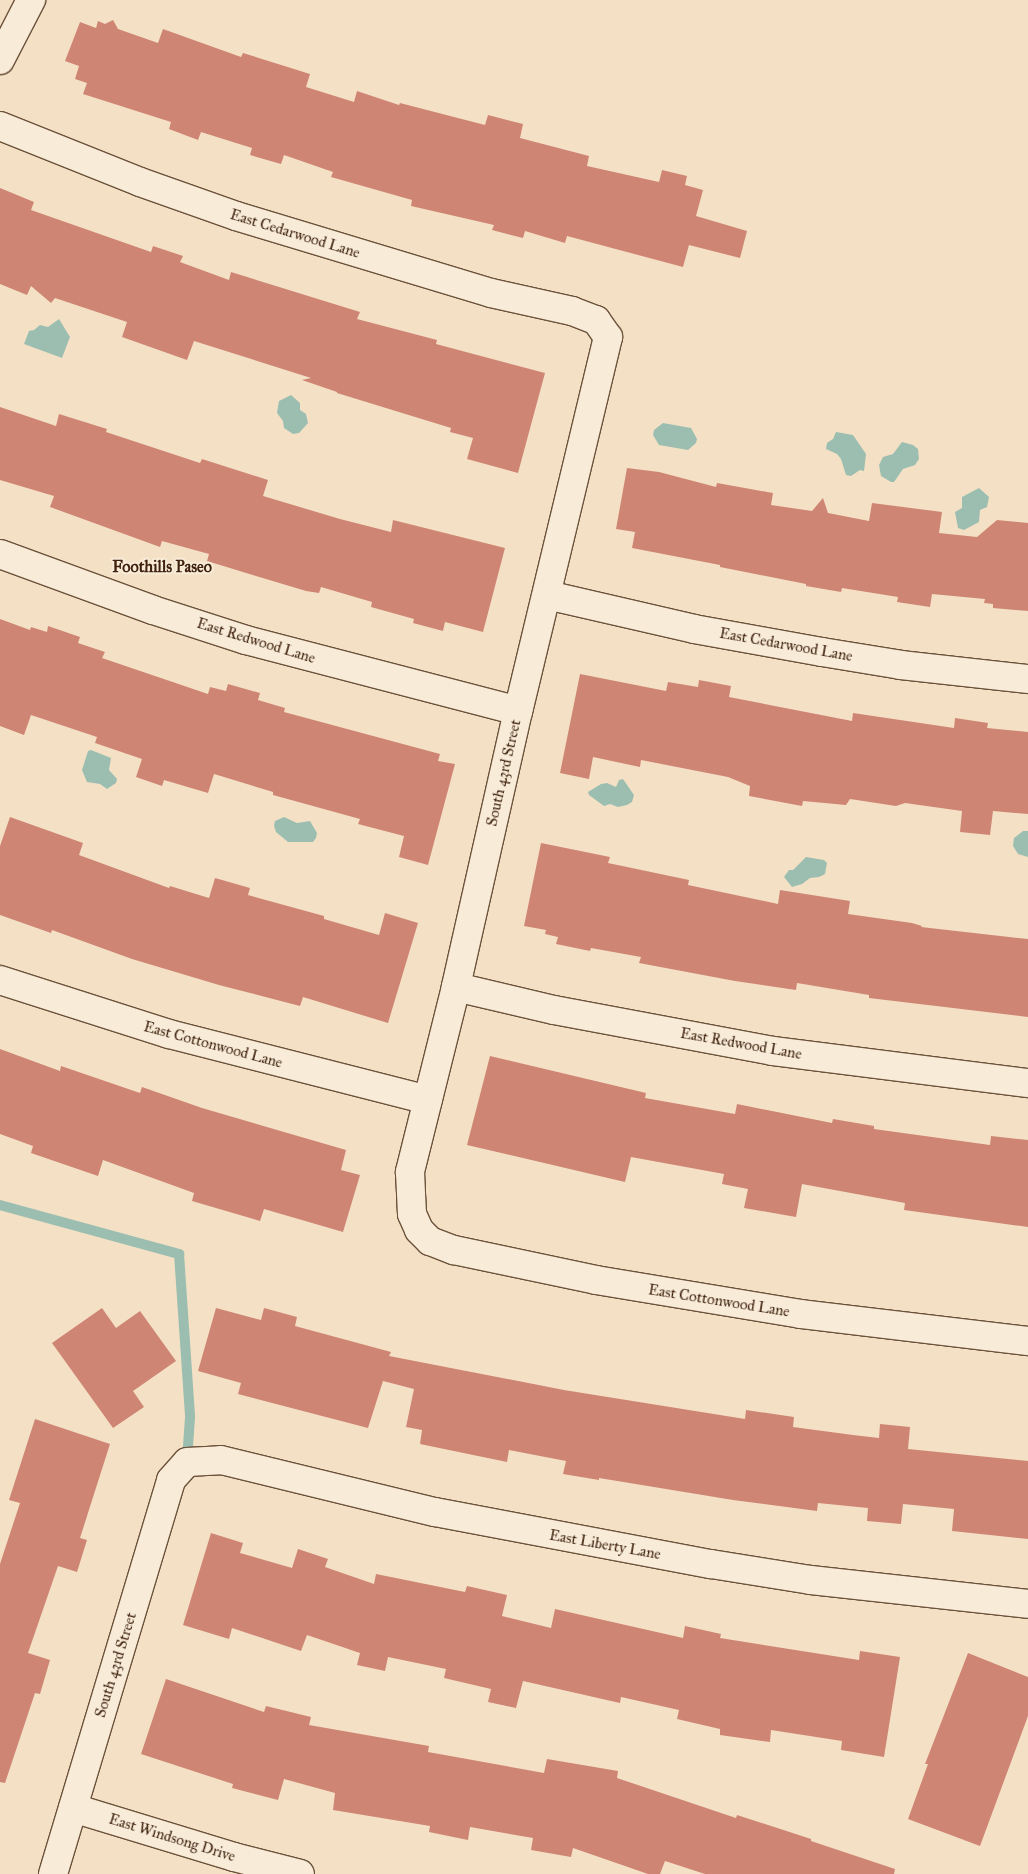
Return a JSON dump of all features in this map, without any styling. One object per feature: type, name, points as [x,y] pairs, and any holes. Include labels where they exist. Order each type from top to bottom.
[{"type":"street","points":[[0,60],[31,0]]},
{"type":"street","name":"East Cedarwood Lane","points":[[0,126],[140,182],[236,216],[491,294],[572,311],[596,320]]},
{"type":"street","name":"South 43rd Street","points":[[419,1230],[412,1214],[410,1172],[456,987],[518,711],[608,337],[596,320]]},
{"type":"street","name":"East Redwood Lane","points":[[0,554],[153,610],[246,640],[518,711]]},
{"type":"street","name":"East Cedarwood Lane","points":[[546,595],[694,629],[822,652],[901,665],[1028,679]]},
{"type":"street","name":"East Cottonwood Lane","points":[[0,980],[169,1034],[428,1100]]},
{"type":"street","name":"East Redwood Lane","points":[[456,987],[554,1010],[773,1051],[1028,1082]]},
{"type":"street","name":"East Cottonwood Lane","points":[[419,1230],[430,1241],[454,1250],[596,1280],[801,1314],[1028,1341]]},
{"type":"street","name":"East Liberty Lane","points":[[187,1462],[221,1460],[435,1512],[710,1564],[830,1582],[1028,1604]]},
{"type":"street","name":"South 43rd Street","points":[[54,1874],[171,1480],[187,1462]]},
{"type":"street","name":"East Windsong Drive","points":[[73,1808],[234,1857],[300,1874]]},
{"type":"shaded area","points":[[59,319],[70,337],[62,358],[24,344],[29,331],[34,330],[40,325],[48,327]]},
{"type":"shaded area","points":[[291,395],[300,403],[300,410],[306,414],[308,423],[299,433],[293,434],[284,428],[283,421],[277,413],[279,401]]},
{"type":"shaded area","points":[[663,423],[691,428],[697,439],[696,443],[688,450],[659,445],[653,435],[654,430]]},
{"type":"shaded area","points":[[836,432],[853,435],[866,454],[864,471],[860,470],[851,476],[846,475],[841,459],[837,454],[826,449],[827,443],[833,439]]},
{"type":"shaded area","points":[[902,442],[913,445],[918,449],[919,459],[915,465],[903,469],[894,482],[891,482],[881,476],[879,465],[883,457],[893,454]]},
{"type":"shaded area","points":[[979,488],[989,497],[987,507],[980,510],[979,522],[964,530],[958,528],[955,512],[962,508],[962,497]]},
{"type":"shaded area","points":[[91,750],[111,758],[109,770],[117,779],[116,783],[107,789],[100,784],[87,782],[82,770],[88,751]]},
{"type":"shaded area","points":[[623,779],[634,795],[632,802],[627,805],[618,807],[610,804],[604,806],[589,795],[588,792],[601,784],[607,783],[616,787],[619,780]]},
{"type":"shaded area","points":[[284,817],[297,823],[310,821],[317,833],[313,842],[288,842],[276,832],[275,821]]},
{"type":"shaded area","points":[[1023,831],[1028,831],[1028,857],[1018,854],[1013,846],[1014,838]]},
{"type":"shaded area","points":[[806,857],[824,860],[827,863],[825,874],[810,878],[802,884],[792,887],[784,877],[789,870],[793,870]]},
{"type":"building","points":[[113,20],[118,29],[158,43],[163,29],[241,57],[243,53],[310,74],[306,87],[354,102],[357,91],[399,105],[400,103],[485,125],[488,115],[523,124],[520,138],[589,156],[587,166],[659,182],[662,170],[687,176],[685,185],[703,190],[696,216],[747,231],[740,258],[689,245],[683,267],[567,236],[565,243],[525,231],[523,238],[492,230],[494,225],[411,206],[412,200],[331,177],[333,172],[284,155],[281,164],[250,155],[252,148],[201,132],[198,140],[169,129],[171,122],[83,94],[87,83],[75,79],[79,66],[65,61],[80,22],[96,28],[98,21],[105,24]]},
{"type":"building","points":[[0,188],[34,202],[31,210],[151,252],[153,246],[183,256],[180,262],[229,280],[231,272],[360,312],[357,319],[437,340],[436,344],[545,373],[518,473],[467,459],[473,438],[450,432],[451,428],[337,393],[302,380],[311,378],[194,341],[187,360],[122,337],[127,322],[55,298],[51,303],[31,286],[27,295],[0,284]]},
{"type":"building","points":[[0,407],[56,426],[59,414],[107,429],[106,432],[200,463],[202,459],[268,480],[263,496],[340,519],[391,532],[393,520],[505,548],[483,632],[445,622],[443,631],[413,623],[414,619],[371,607],[372,602],[321,587],[319,593],[306,591],[207,561],[209,554],[162,541],[160,547],[50,507],[54,496],[0,480]]},
{"type":"building","points":[[627,468],[659,472],[716,487],[717,483],[773,493],[771,505],[812,511],[823,498],[828,513],[869,521],[872,503],[942,512],[939,533],[977,537],[997,520],[1028,523],[1028,611],[993,608],[993,604],[984,603],[985,599],[932,594],[930,607],[897,602],[898,597],[842,588],[841,592],[806,586],[806,584],[720,567],[720,565],[632,548],[635,532],[616,529]]},
{"type":"building","points":[[0,619],[30,630],[31,627],[47,632],[48,626],[80,637],[78,643],[105,652],[102,658],[208,694],[210,687],[226,691],[228,684],[260,693],[258,700],[285,708],[284,712],[440,754],[438,761],[455,764],[428,865],[399,857],[404,836],[358,824],[360,819],[273,795],[273,792],[214,774],[208,793],[164,780],[162,786],[136,777],[142,759],[95,743],[97,737],[31,715],[24,735],[0,726]]},
{"type":"building","points":[[580,674],[666,691],[668,682],[698,687],[699,680],[731,686],[729,697],[852,721],[853,713],[954,728],[955,718],[988,723],[987,728],[1028,732],[1028,814],[993,811],[990,835],[960,832],[962,811],[905,803],[896,806],[850,799],[846,805],[803,801],[802,806],[749,796],[750,786],[728,777],[641,760],[640,767],[593,757],[589,779],[560,773]]},
{"type":"building","points":[[10,817],[83,843],[79,855],[169,888],[170,886],[209,898],[215,878],[250,888],[248,895],[324,916],[324,919],[379,935],[385,913],[418,923],[388,1023],[303,997],[300,1006],[219,985],[132,959],[52,930],[51,933],[0,915],[0,846]]},
{"type":"building","points":[[541,843],[610,857],[608,863],[689,880],[688,885],[778,904],[780,890],[850,901],[848,914],[912,923],[921,927],[1028,939],[1028,1017],[869,998],[869,995],[797,983],[796,990],[735,981],[639,963],[641,957],[591,948],[590,951],[556,944],[558,937],[545,934],[546,930],[524,926]]},
{"type":"building","points":[[0,1049],[60,1071],[61,1066],[140,1093],[142,1087],[202,1108],[346,1150],[341,1170],[360,1175],[343,1232],[264,1209],[260,1221],[192,1201],[194,1193],[103,1160],[98,1176],[31,1153],[33,1146],[0,1134]]},
{"type":"building","points":[[490,1056],[646,1093],[645,1098],[735,1114],[737,1104],[832,1123],[833,1119],[874,1126],[874,1129],[990,1145],[991,1136],[1028,1140],[1028,1227],[904,1210],[905,1203],[802,1184],[796,1217],[744,1208],[748,1189],[722,1184],[724,1174],[631,1157],[625,1182],[467,1145]]},
{"type":"building","points":[[102,1308],[116,1328],[140,1311],[176,1361],[133,1391],[144,1407],[113,1428],[52,1343]]},
{"type":"building","points":[[216,1308],[261,1320],[264,1308],[297,1317],[295,1326],[391,1352],[389,1356],[564,1390],[745,1419],[746,1410],[794,1417],[793,1427],[879,1438],[880,1424],[910,1427],[908,1449],[1028,1461],[1028,1539],[952,1531],[954,1509],[903,1504],[901,1524],[867,1521],[868,1508],[818,1503],[817,1511],[733,1500],[563,1474],[566,1461],[509,1450],[507,1462],[420,1444],[422,1430],[406,1427],[414,1389],[383,1381],[368,1428],[238,1394],[241,1383],[198,1371]]},
{"type":"building","points":[[35,1419],[110,1444],[80,1538],[87,1540],[77,1572],[58,1566],[28,1653],[50,1660],[40,1694],[35,1693],[5,1783],[0,1782],[0,1564],[20,1503],[9,1500]]},
{"type":"building","points":[[211,1533],[243,1543],[240,1553],[292,1568],[298,1549],[328,1559],[325,1567],[374,1584],[376,1574],[465,1592],[467,1586],[507,1595],[502,1616],[551,1628],[555,1609],[683,1638],[685,1626],[721,1634],[720,1638],[859,1660],[860,1651],[900,1657],[884,1757],[841,1750],[842,1741],[771,1730],[770,1742],[720,1735],[720,1729],[677,1719],[679,1710],[621,1697],[620,1703],[523,1681],[516,1708],[488,1702],[491,1689],[444,1678],[446,1669],[388,1657],[385,1671],[357,1665],[360,1653],[307,1635],[301,1651],[232,1628],[229,1639],[183,1625]]},
{"type":"building","points":[[968,1653],[1028,1677],[1028,1716],[980,1846],[908,1819],[928,1764],[925,1764]]},
{"type":"building","points":[[166,1679],[264,1712],[266,1706],[311,1717],[309,1725],[429,1746],[428,1752],[544,1773],[547,1759],[618,1771],[617,1778],[736,1818],[737,1815],[811,1839],[811,1841],[895,1869],[894,1874],[705,1874],[665,1861],[660,1874],[648,1874],[573,1848],[571,1857],[531,1850],[533,1838],[470,1827],[468,1840],[429,1832],[430,1826],[333,1810],[335,1793],[284,1779],[278,1800],[232,1788],[233,1784],[141,1754]]},
{"type":"waterway","points":[[0,1205],[179,1254],[190,1417],[187,1461]]},
{"type":"district","name":"Foothills Paseo","points":[[162,567]]}]
